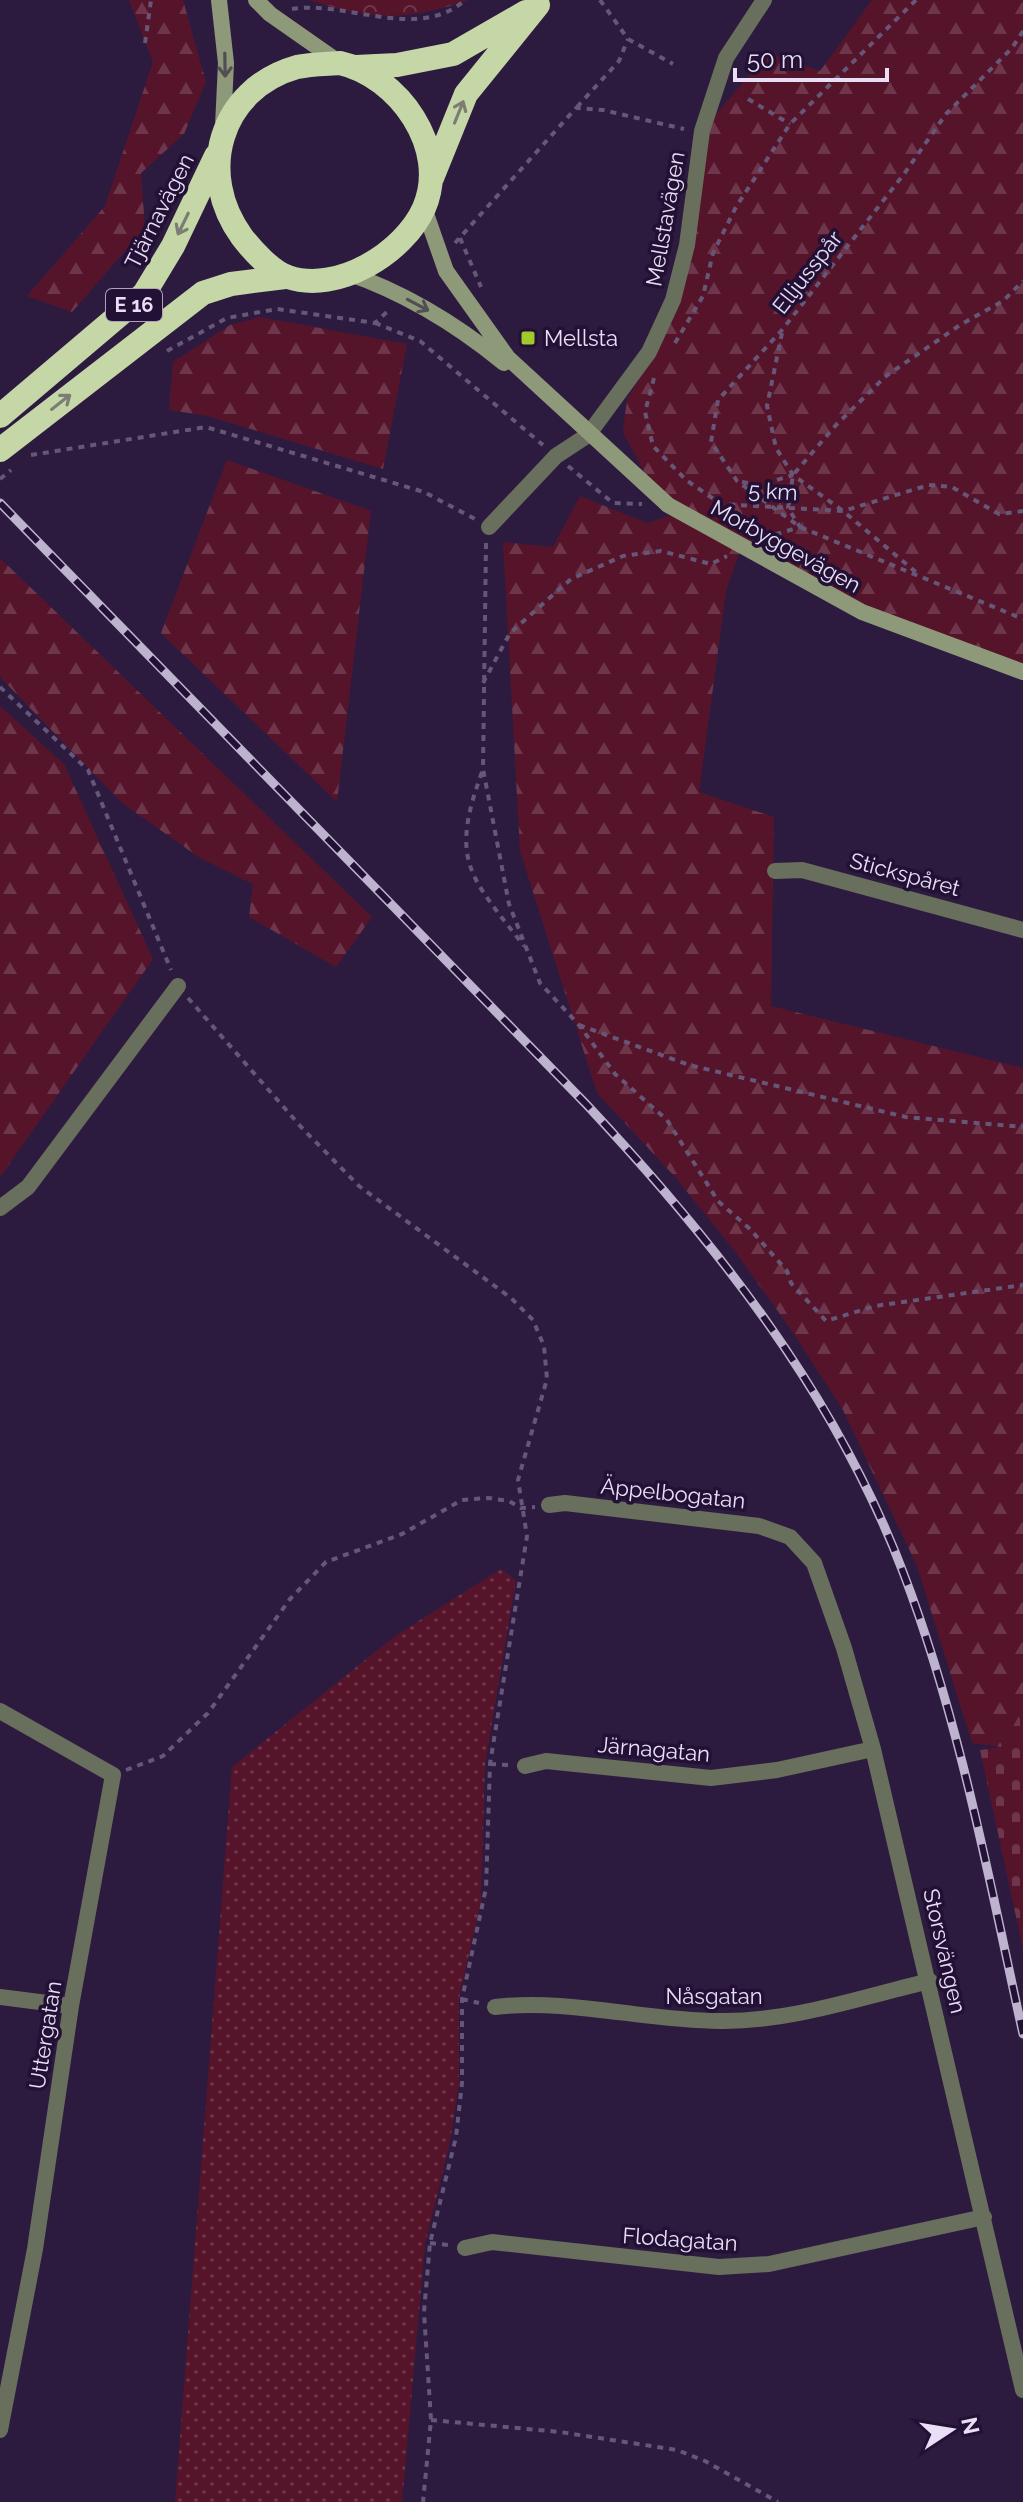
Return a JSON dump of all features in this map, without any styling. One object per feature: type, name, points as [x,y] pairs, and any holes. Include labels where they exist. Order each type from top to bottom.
[{"type":"highway","name":"E 16","points":[[220,142],[243,102],[278,76],[299,67],[397,65],[453,54],[542,3]]},
{"type":"highway","name":"E 16","points":[[0,450],[203,293],[231,284],[285,277],[315,280],[347,273],[391,251],[424,208],[429,184],[466,94],[542,3]]},
{"type":"highway","name":"E 16","points":[[348,65],[384,84],[408,108],[423,139],[429,184]]},
{"type":"highway","points":[[220,142],[222,193],[235,227],[246,242],[285,277]]},
{"type":"highway","name":"Tjärnavägen","points":[[0,416],[144,294],[173,246],[220,142]]},
{"type":"street","points":[[219,0],[226,63],[220,142]]},
{"type":"street","points":[[256,0],[270,14],[348,65]]},
{"type":"street","name":"Mellstavägen","points":[[588,435],[649,352],[673,300],[687,245],[702,131],[726,58],[764,0]]},
{"type":"street","name":"Morbyggevägen","points":[[424,208],[446,271],[508,358],[588,435],[668,505],[862,612],[1023,672]]},
{"type":"street","name":"Morbyggevägen","points":[[347,273],[376,283],[459,327],[558,407]]},
{"type":"street","points":[[489,527],[556,456],[588,435]]},
{"type":"street","name":"Stickspåret","points":[[775,871],[802,870],[1023,930]]},
{"type":"street","points":[[0,1208],[28,1187],[178,986]]},
{"type":"street","name":"Äppelbogatan","points":[[549,1505],[565,1503],[759,1526],[790,1537]]},
{"type":"street","name":"Storsvängen","points":[[790,1537],[814,1563],[844,1648],[873,1749],[930,1981],[1023,2390]]},
{"type":"street","points":[[0,1711],[113,1775]]},
{"type":"street","name":"Järnagatan","points":[[525,1766],[546,1761],[711,1778],[777,1770],[873,1749]]},
{"type":"street","name":"Uttergatan","points":[[0,2430],[35,2249],[71,2006],[113,1775]]},
{"type":"street","name":"Nåsgatan","points":[[495,2007],[529,2002],[668,2020],[723,2022],[778,2017],[930,1981]]},
{"type":"street","points":[[0,1997],[71,2006]]},
{"type":"street","name":"Flodagatan","points":[[465,2248],[492,2242],[669,2263],[732,2267],[769,2264],[984,2217]]},
{"type":"path","points":[[145,43],[151,0]]},
{"type":"path","points":[[270,14],[312,3],[381,15],[423,17],[454,10],[465,0]]},
{"type":"path","points":[[600,0],[628,39],[673,64]]},
{"type":"path","points":[[674,345],[703,296],[713,253],[736,207],[790,124],[916,0]]},
{"type":"path","name":"Elljusspår","points":[[1023,31],[1012,48],[946,114],[904,174],[782,330],[718,400],[711,442],[737,481],[800,527],[1023,619]]},
{"type":"path","points":[[576,108],[619,61],[628,39]]},
{"type":"path","points":[[748,99],[790,124]]},
{"type":"path","points":[[737,481],[760,485],[793,475],[886,376],[960,325],[1003,301],[1023,281]]},
{"type":"path","points":[[375,323],[420,341],[613,503],[668,505]]},
{"type":"path","points":[[782,330],[767,406],[776,448],[793,475],[843,511],[921,577]]},
{"type":"path","name":"5 km","points":[[659,369],[652,381],[645,412],[653,446],[686,480],[721,504],[843,511],[929,485],[952,487],[999,514],[1023,511]]},
{"type":"path","points":[[31,455],[206,427],[424,492],[489,527],[484,563],[483,769],[509,904],[540,983],[579,1025],[615,1074],[667,1120],[718,1201],[750,1229],[787,1271],[791,1283],[826,1321],[875,1306],[1023,1285]]},
{"type":"path","points":[[482,683],[510,633],[571,579],[623,556],[661,551],[711,564],[741,548],[800,527],[788,508],[793,475]]},
{"type":"path","points":[[0,687],[88,770],[178,986],[302,1128],[359,1186],[484,1277],[533,1320],[544,1346],[547,1379],[518,1480],[527,1536],[490,1764],[486,1888],[462,1999],[462,2083],[456,2137],[430,2243],[424,2312],[431,2420],[423,2502]]},
{"type":"path","points":[[483,769],[469,809],[465,857],[478,886],[528,951]]},
{"type":"path","points":[[579,1025],[689,1065],[906,1117],[1023,1127]]},
{"type":"path","points":[[113,1775],[163,1756],[187,1736],[208,1713],[290,1599],[326,1562],[402,1534],[462,1500],[509,1501],[521,1508],[549,1505]]},
{"type":"path","points":[[431,2420],[560,2432],[677,2450],[705,2461],[778,2502]]},
{"type":"green space","points":[[129,0],[183,0],[206,82],[184,134],[141,173],[145,228],[72,312],[27,296],[105,206],[153,62]]},
{"type":"green space","points":[[308,0],[469,0],[425,12],[388,16],[352,12]]},
{"type":"green space","points":[[872,0],[1023,0],[1023,672],[862,612],[741,548],[726,591],[699,792],[774,817],[771,1006],[1023,1068],[1023,1709],[1001,1747],[972,1743],[917,1566],[843,1410],[737,1254],[676,1178],[597,1093],[520,851],[503,542],[553,547],[580,496],[647,523],[673,514],[652,487],[623,432],[627,399],[654,355],[673,300],[702,131],[768,53],[820,71]]},
{"type":"green space","points":[[260,317],[407,344],[383,469],[208,416],[169,410],[173,362],[230,325]]},
{"type":"green space","points":[[227,460],[371,511],[337,802],[161,633]]},
{"type":"green space","points":[[0,558],[372,917],[336,967],[249,917],[253,884],[200,858],[122,803],[0,677]]},
{"type":"green space","points":[[0,706],[64,764],[153,959],[0,1177]]},
{"type":"green space","points":[[501,1569],[516,1580],[485,1764],[481,1901],[459,1998],[459,2083],[450,2142],[425,2245],[402,2502],[175,2502],[232,1767],[395,1636]]},
{"type":"green space","points":[[1023,1709],[1023,1949],[980,1750],[1001,1747]]},
{"type":"railway","points":[[0,503],[634,1156],[725,1266],[807,1382],[875,1506],[923,1628],[972,1801],[1023,2034]]},
{"type":"place","name":"Mellsta","points":[[528,338]]}]
